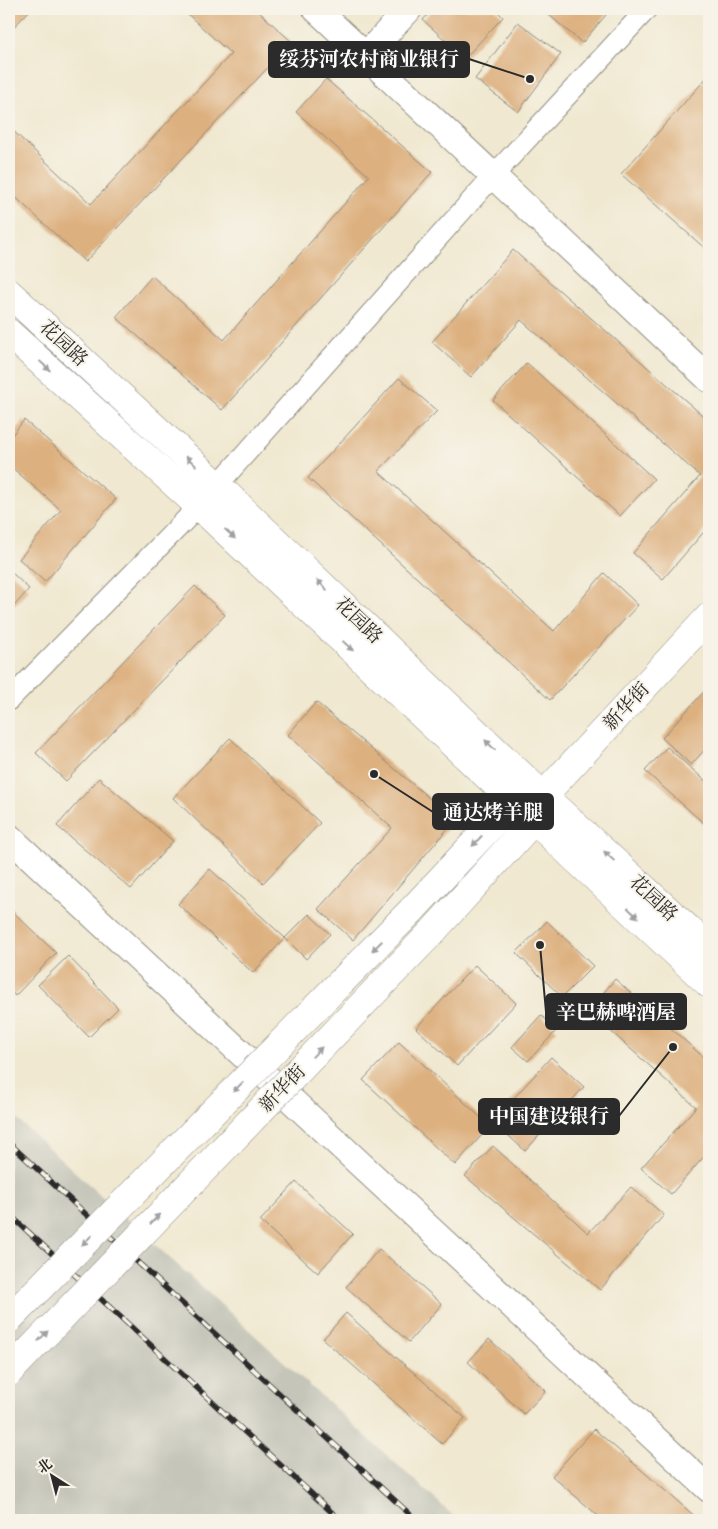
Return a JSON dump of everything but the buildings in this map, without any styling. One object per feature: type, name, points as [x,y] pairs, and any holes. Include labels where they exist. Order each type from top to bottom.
[{"type":"main road","name":"花园路","points":[[9,293],[217,486],[543,796],[709,948]]},
{"type":"main road","name":"花园路","points":[[9,333],[199,506],[709,984]]},
{"type":"main road","name":"新华街","points":[[9,1372],[433,931],[533,821],[543,796],[709,617]]},
{"type":"main road","points":[[514,802],[543,796]]},
{"type":"main road","name":"新华街","points":[[9,1319],[411,911],[514,802]]},
{"type":"street","points":[[316,9],[709,379]]},
{"type":"street","points":[[366,55],[409,9]]},
{"type":"street","points":[[9,700],[199,506],[494,175],[647,9]]},
{"type":"street","points":[[9,837],[709,1489]]},
{"type":"shaded area","points":[[9,1112],[458,1520],[9,1520]]},
{"type":"railway","points":[[9,1143],[416,1520]]},
{"type":"railway","points":[[9,1214],[340,1520]]},
{"type":"place","name":"绥芬河农村商业银行","points":[[530,79]]},
{"type":"place","name":"通达烤羊腿","points":[[374,774]]},
{"type":"place","name":"辛巴赫啤酒屋","points":[[540,945]]},
{"type":"place","name":"中国建设银行","points":[[673,1047]]}]
